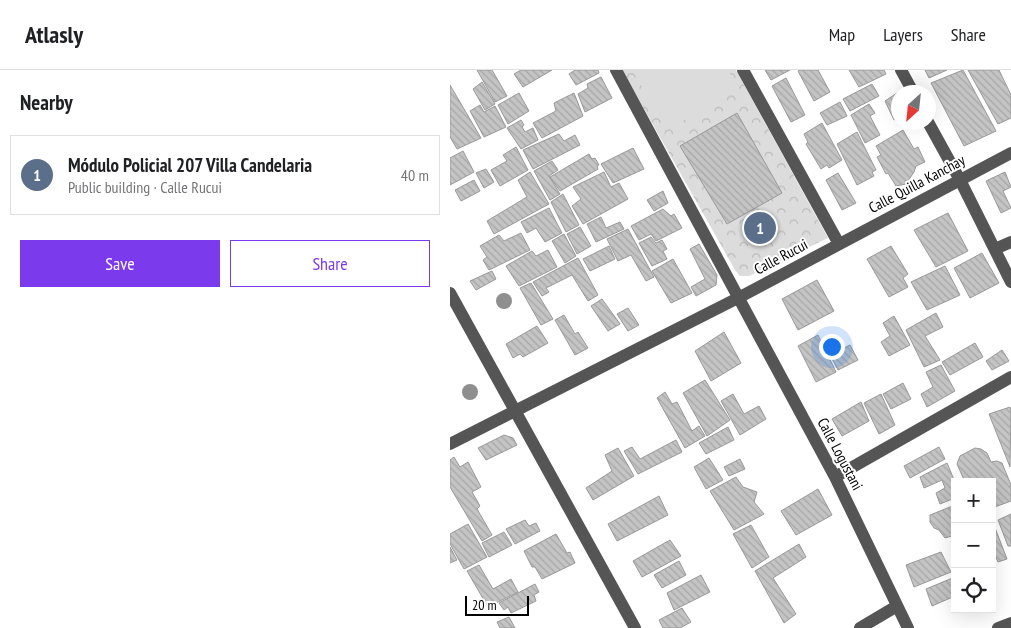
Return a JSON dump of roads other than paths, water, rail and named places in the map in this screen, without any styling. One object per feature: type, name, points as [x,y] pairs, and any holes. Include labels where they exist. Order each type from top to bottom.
[{"type":"street","name":"Calle Logustani","points":[[616,70],[835,477],[908,628]]},
{"type":"street","points":[[743,70],[839,244]]},
{"type":"street","points":[[901,70],[909,85]]},
{"type":"street","points":[[932,130],[960,180],[1011,282]]},
{"type":"street","name":"Calle Quilla Kanchay","points":[[839,244],[1011,153]]},
{"type":"street","points":[[995,249],[1011,242]]},
{"type":"street","name":"Calle Rucui","points":[[450,444],[738,298],[839,244]]},
{"type":"street","points":[[450,293],[635,628]]},
{"type":"street","points":[[835,477],[1011,377]]},
{"type":"street","points":[[860,628],[897,606]]},
{"type":"street","points":[[998,628],[1011,624]]},
{"type":"place","name":"Módulo Policial 207 Villa Candelaria","points":[[760,228]]}]
